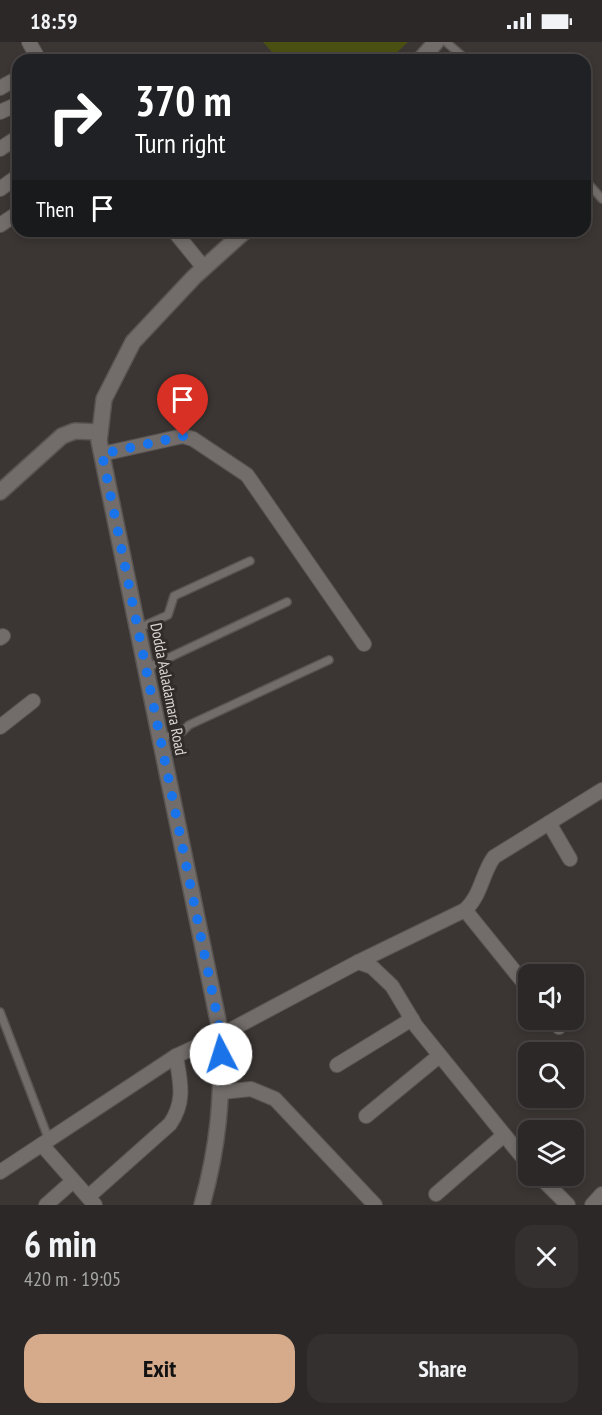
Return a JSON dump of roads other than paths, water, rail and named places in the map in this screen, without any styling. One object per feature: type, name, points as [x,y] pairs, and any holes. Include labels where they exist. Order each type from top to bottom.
[{"type":"main road","points":[[425,54],[436,42]]},
{"type":"main road","name":"Dodda Aaladamara Road","points":[[202,1205],[214,1164],[222,1092],[221,1035],[102,454],[100,432],[104,399],[133,342],[204,268],[238,237]]},
{"type":"main road","points":[[0,492],[62,436],[75,431],[100,432]]},
{"type":"street","points":[[179,237],[204,268]]},
{"type":"street","points":[[102,454],[183,436],[193,439],[244,471],[364,644]]},
{"type":"street","points":[[0,727],[33,701]]},
{"type":"street","points":[[0,1172],[176,1056],[221,1035],[358,962],[465,910],[473,903],[488,865],[494,857],[602,790]]},
{"type":"street","points":[[549,823],[570,859]]},
{"type":"street","points":[[465,910],[518,976]]},
{"type":"street","points":[[358,962],[372,967],[392,986],[412,1019],[440,1056],[518,1152]]},
{"type":"street","points":[[337,1065],[412,1019]]},
{"type":"street","points":[[45,1143],[73,1182],[91,1201],[170,1124],[177,1114],[182,1092],[176,1056]]},
{"type":"street","points":[[366,1116],[440,1056]]},
{"type":"street","points":[[222,1092],[251,1089],[275,1099],[375,1205]]},
{"type":"street","points":[[436,1194],[504,1135]]},
{"type":"street","points":[[46,1205],[73,1182]]},
{"type":"street","points":[[549,1186],[568,1205]]},
{"type":"street","points":[[592,1205],[602,1194]]},
{"type":"lane","points":[[446,42],[460,54]]},
{"type":"lane","points":[[591,187],[602,199]]},
{"type":"lane","points":[[139,628],[168,615],[174,596],[250,561]]},
{"type":"lane","points":[[147,668],[287,602]]},
{"type":"lane","points":[[160,739],[183,731],[200,720],[329,660]]},
{"type":"lane","points":[[0,1012],[45,1143]]}]
